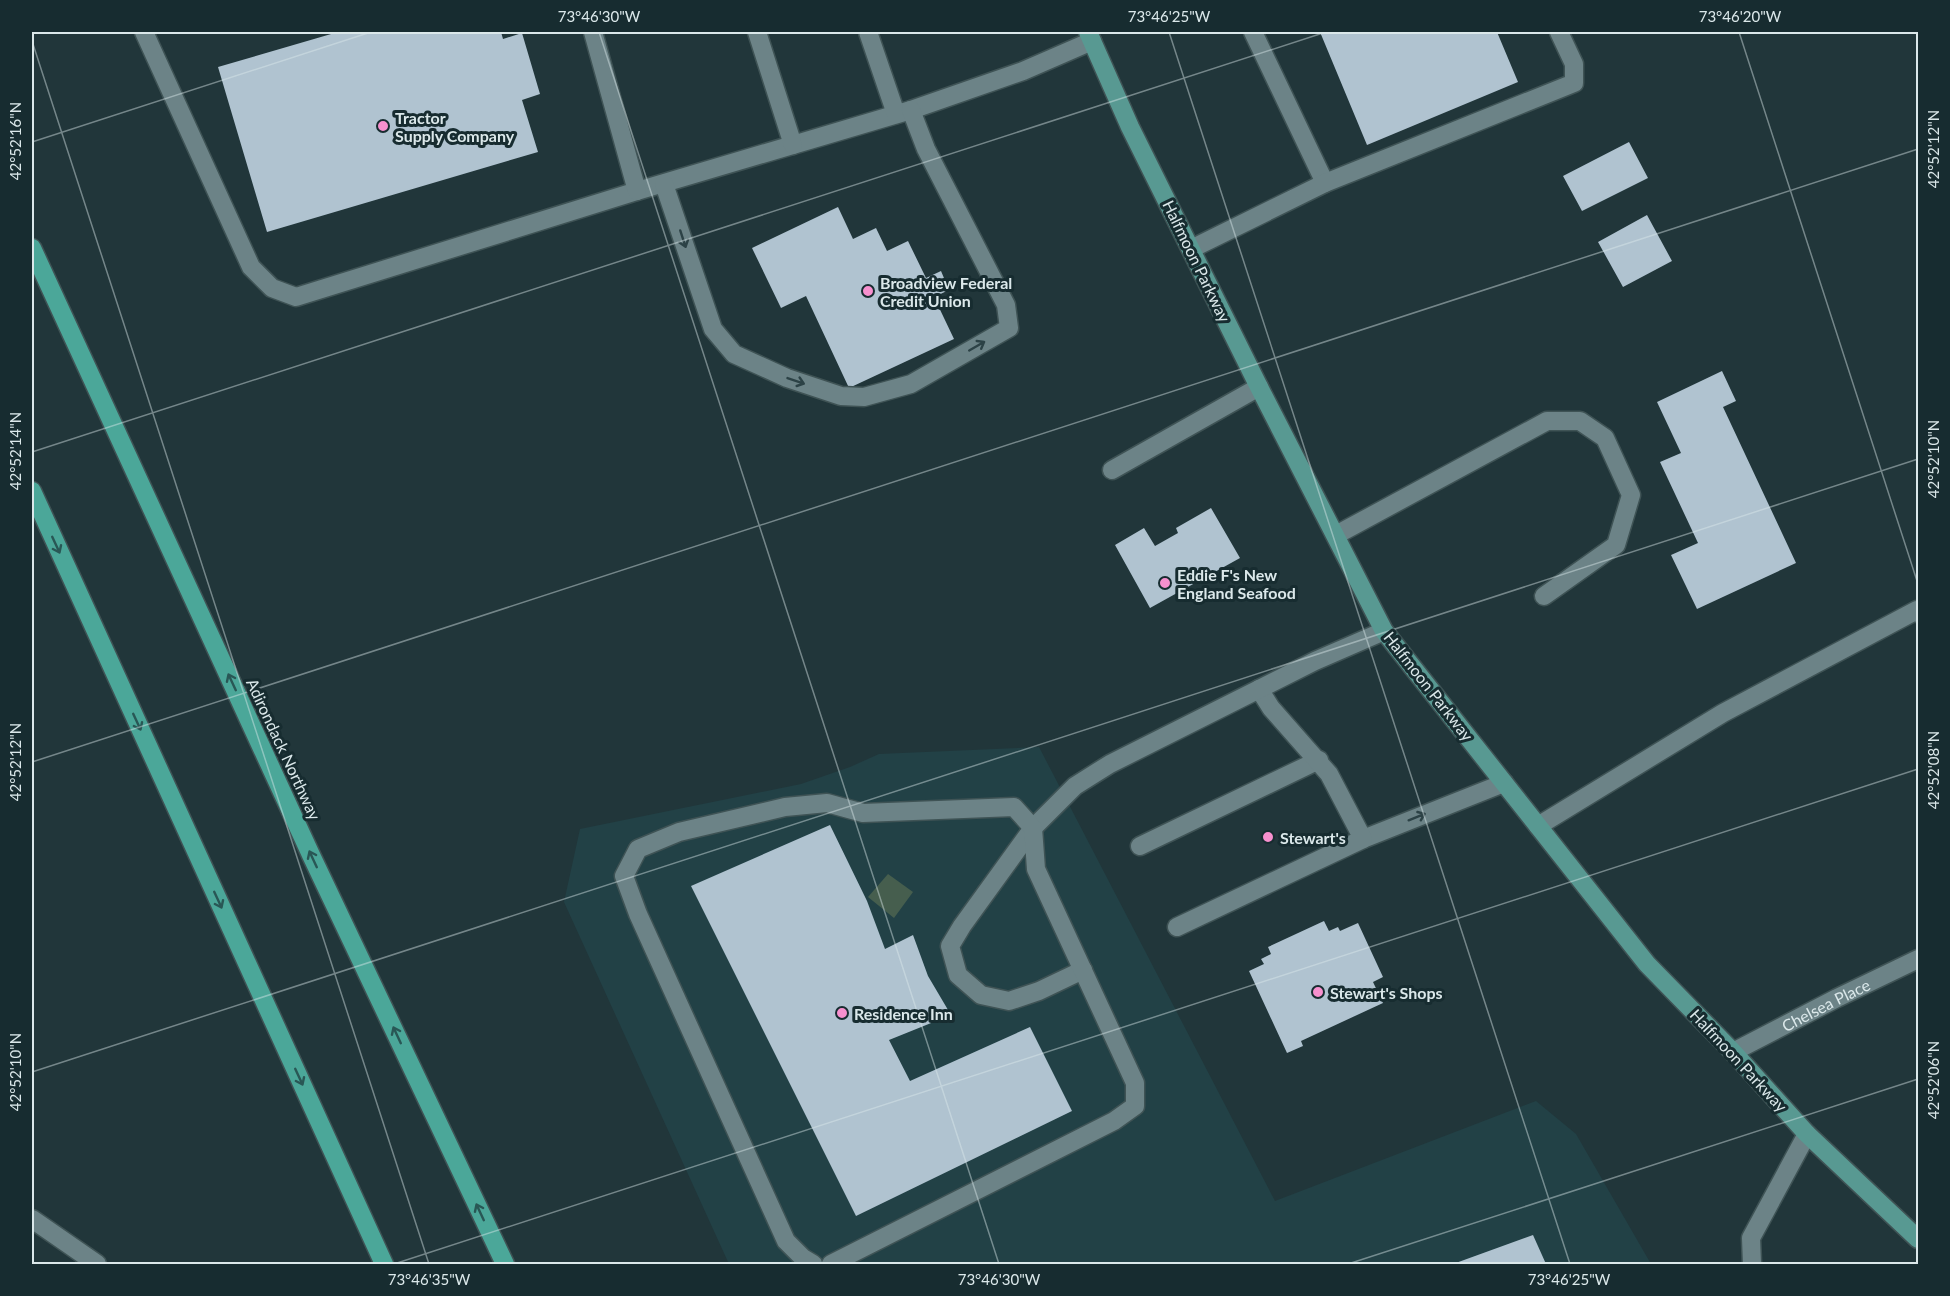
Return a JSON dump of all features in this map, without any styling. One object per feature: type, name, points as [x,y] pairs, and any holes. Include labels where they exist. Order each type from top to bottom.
[{"type":"highway","name":"Adirondack Northway","points":[[32,248],[306,844],[505,1264]]},
{"type":"highway","points":[[32,492],[384,1264]]},
{"type":"main road","name":"Halfmoon Parkway","points":[[1090,36],[1130,127],[1259,387],[1384,630],[1647,964],[1733,1052],[1807,1134],[1918,1239]]},
{"type":"street","points":[[144,32],[251,267],[272,288],[296,297],[637,191],[903,112],[1023,71],[1090,36]]},
{"type":"street","points":[[592,32],[637,191]]},
{"type":"street","points":[[757,32],[793,145]]},
{"type":"street","points":[[664,183],[713,328],[734,354],[787,378],[841,396],[864,397],[911,384],[1009,328],[1006,305],[926,149],[903,112],[868,32]]},
{"type":"street","points":[[1253,32],[1325,183]]},
{"type":"street","points":[[1191,249],[1325,183],[1574,83],[1574,64],[1559,32]]},
{"type":"street","points":[[1112,470],[1259,387]]},
{"type":"street","points":[[1335,535],[1547,421],[1580,421],[1605,438],[1631,495],[1616,545],[1544,596]]},
{"type":"street","points":[[1538,826],[1724,714],[1917,610],[1918,613]]},
{"type":"street","points":[[1083,970],[1039,991],[1010,1001],[981,995],[958,975],[950,946],[1033,828],[1075,786],[1110,764],[1315,661],[1384,630]]},
{"type":"street","points":[[1259,689],[1271,708],[1329,774],[1363,839]]},
{"type":"street","points":[[1140,846],[1319,760]]},
{"type":"street","points":[[1177,927],[1363,839],[1504,783]]},
{"type":"street","points":[[813,1264],[803,1258],[786,1241],[638,914],[624,876],[638,849],[679,832],[785,807],[827,802],[863,813],[1014,807],[1033,828],[1036,869],[1135,1083],[1135,1106],[1114,1121],[831,1264]]},
{"type":"street","name":"Chelsea Place","points":[[1733,1052],[1918,959]]},
{"type":"street","points":[[1752,1264],[1751,1238],[1807,1134]]},
{"type":"street","points":[[32,1219],[97,1264]]},
{"type":"shaded area","points":[[1039,747],[1275,1201],[1536,1101],[1576,1134],[1651,1264],[729,1264],[564,902],[580,829],[801,784],[879,754]]},
{"type":"green space","points":[[888,874],[913,892],[894,918],[868,897]]},
{"type":"building","name":"Tractor Supply Company","points":[[338,32],[501,32],[503,39],[522,33],[540,94],[522,100],[538,152],[267,232],[218,67]]},
{"type":"building","points":[[1320,32],[1497,32],[1518,82],[1367,145]]},
{"type":"building","points":[[1629,142],[1648,178],[1582,211],[1563,176]]},
{"type":"building","points":[[838,207],[853,239],[876,228],[887,251],[908,241],[926,278],[941,271],[949,290],[934,297],[954,339],[849,388],[806,296],[781,308],[752,248]]},
{"type":"building","points":[[1647,215],[1672,261],[1623,287],[1598,242]]},
{"type":"building","points":[[1722,371],[1736,401],[1723,407],[1796,563],[1697,609],[1671,555],[1698,543],[1660,462],[1681,453],[1657,402]]},
{"type":"building","name":"Eddie F's New England Seafood","points":[[1211,508],[1240,558],[1150,608],[1115,545],[1144,528],[1155,546],[1178,533],[1176,528]]},
{"type":"building","points":[[830,825],[867,901],[885,949],[913,935],[928,976],[951,1015],[889,1040],[910,1081],[1030,1027],[1072,1111],[856,1216],[691,886]]},
{"type":"building","name":"Stewart's Shops","points":[[1324,921],[1329,931],[1338,927],[1340,931],[1358,923],[1383,977],[1373,982],[1383,1003],[1301,1041],[1303,1046],[1287,1053],[1249,971],[1264,964],[1261,959],[1271,954],[1268,947]]},
{"type":"building","points":[[1533,1235],[1546,1264],[1453,1264]]},
{"type":"place","name":"Tractor Supply Company","points":[[383,126]]},
{"type":"place","name":"Broadview Federal Credit Union","points":[[868,291]]},
{"type":"place","name":"Eddie F's New England Seafood","points":[[1165,583]]},
{"type":"place","name":"Stewart's","points":[[1268,837]]},
{"type":"place","name":"Stewart's Shops","points":[[1318,992]]},
{"type":"place","name":"Residence Inn","points":[[842,1013]]}]
